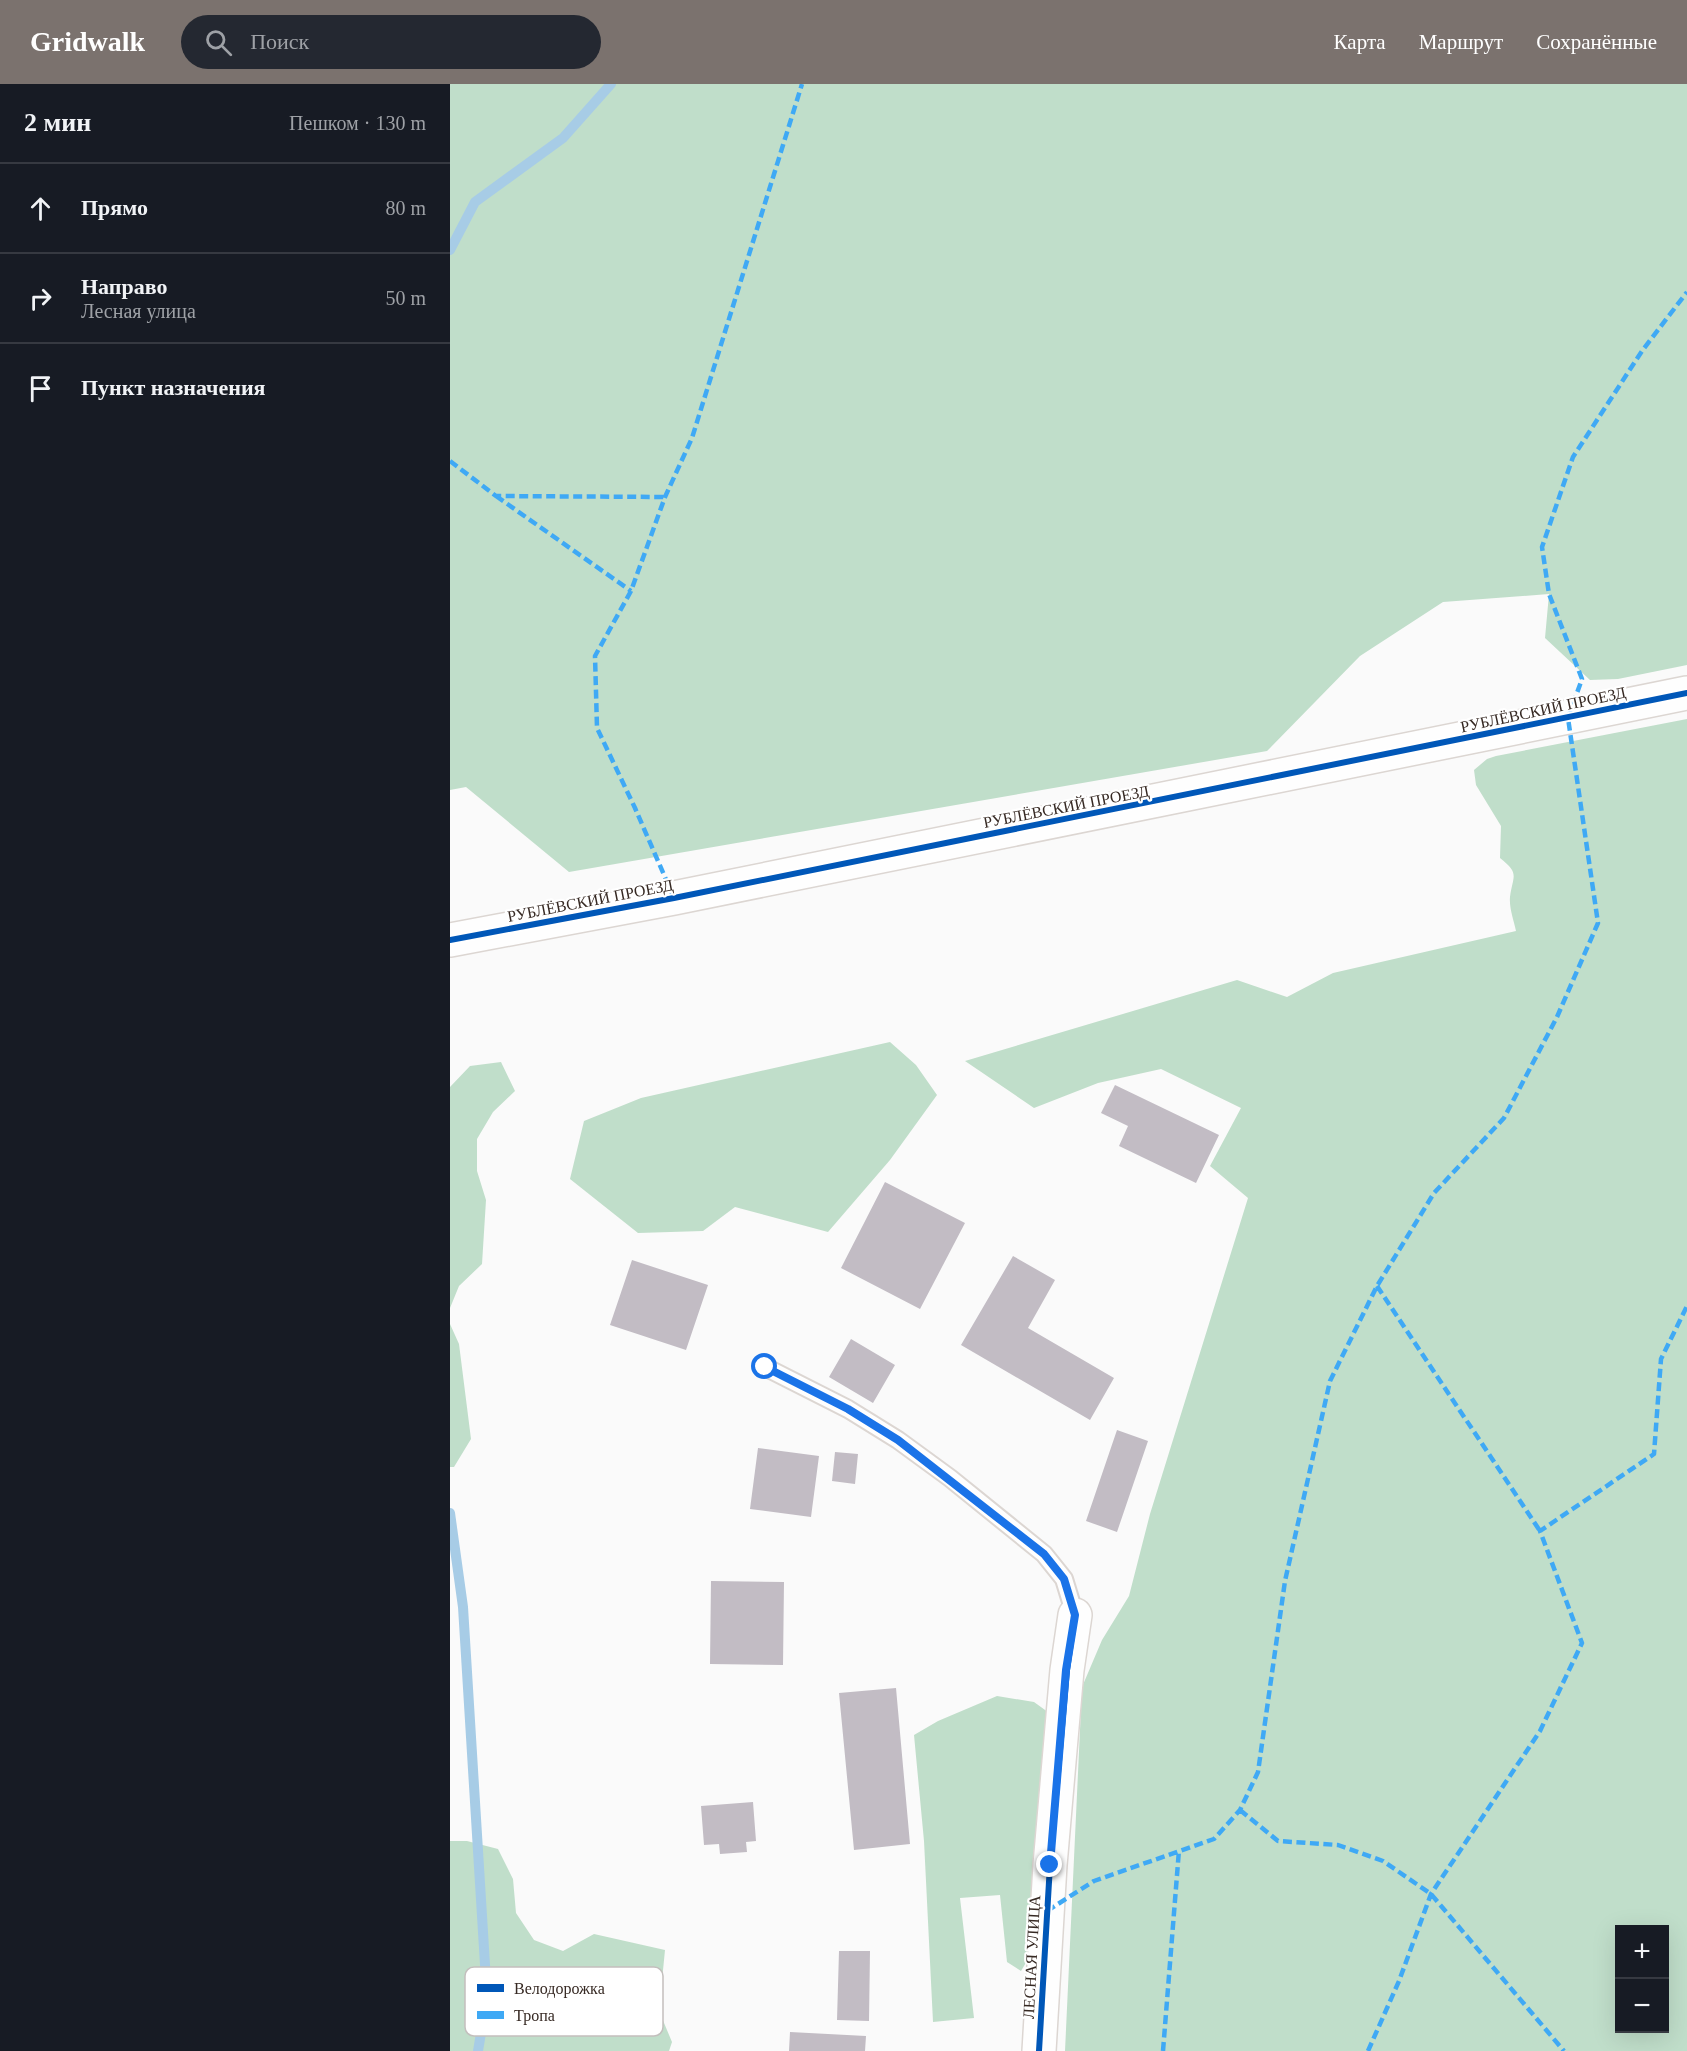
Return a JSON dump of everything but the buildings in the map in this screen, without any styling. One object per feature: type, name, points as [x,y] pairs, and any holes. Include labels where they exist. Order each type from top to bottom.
[{"type":"street","name":"РУБЛЁВСКИЙ ПРОЕЗД","points":[[450,940],[685,896],[1687,693]]},
{"type":"street","name":"ЛЕСНАЯ УЛИЦА","points":[[1039,2051],[1051,1854],[1066,1670],[1075,1615]]},
{"type":"lane","points":[[765,1367],[848,1409],[898,1440],[950,1478],[1044,1554],[1064,1579],[1075,1615]]},
{"type":"green space","points":[[450,84],[1687,84],[1687,665],[1618,679],[1590,680],[1545,638],[1549,594],[1443,602],[1360,656],[1267,751],[569,872],[466,787],[450,790]]},
{"type":"green space","points":[[1687,719],[1687,2051],[1065,2051],[1082,1687],[1102,1640],[1129,1596],[1150,1514],[1248,1198],[1210,1166],[1241,1108],[1161,1069],[1098,1083],[1034,1108],[965,1061],[1237,980],[1287,997],[1333,973],[1516,931],[1510,901],[1514,875],[1500,858],[1501,826],[1476,785],[1474,770],[1487,759]]},
{"type":"green space","points":[[890,1042],[916,1065],[937,1095],[890,1160],[828,1232],[735,1207],[703,1231],[638,1233],[570,1179],[584,1121],[641,1098]]},
{"type":"green space","points":[[501,1062],[515,1091],[493,1112],[477,1139],[477,1171],[486,1200],[482,1264],[459,1286],[450,1308],[450,1087],[470,1066]]},
{"type":"green space","points":[[450,1324],[459,1344],[471,1439],[454,1467],[450,1467]]},
{"type":"green space","points":[[997,1696],[1034,1702],[1052,1715],[1034,1949],[1021,1971],[1007,1962],[1000,1895],[960,1898],[974,2018],[933,2022],[924,1841],[914,1735],[938,1721]]},
{"type":"green space","points":[[450,1841],[467,1841],[498,1849],[513,1879],[516,1913],[534,1940],[563,1951],[594,1934],[665,1950],[663,1970],[663,1967],[465,1967],[465,2036],[663,2036],[663,2021],[672,2042],[669,2051],[450,2051]]},
{"type":"waterway","points":[[450,250],[475,202],[563,138],[611,84]]},
{"type":"waterway","points":[[450,1513],[463,1607],[485,1967]]},
{"type":"waterway","points":[[478,2051],[480,2036]]},
{"type":"marked path","points":[[674,898],[597,728],[595,656],[631,591],[665,497],[692,438],[802,84]]},
{"type":"marked path","points":[[1047,1911],[1094,1881],[1214,1839],[1240,1810],[1258,1772],[1285,1581],[1330,1381],[1377,1286],[1434,1193],[1504,1118],[1557,1017],[1598,923],[1568,718],[1582,679],[1549,594],[1542,547],[1573,457],[1642,351],[1687,292]]},
{"type":"marked path","points":[[450,461],[496,496],[665,497]]},
{"type":"marked path","points":[[496,496],[631,591]]},
{"type":"marked path","points":[[1377,1286],[1540,1531]]},
{"type":"marked path","points":[[1368,2051],[1399,1981],[1431,1894],[1540,1731],[1582,1643],[1540,1531],[1654,1454],[1661,1359],[1687,1306]]},
{"type":"marked path","points":[[1240,1810],[1278,1841],[1338,1845],[1383,1861],[1431,1894],[1564,2051]]},
{"type":"marked path","points":[[1163,2051],[1179,1850]]},
{"type":"cycle path","points":[[450,940],[674,898],[1687,693]]},
{"type":"cycle path","points":[[1039,2051],[1050,1865],[1067,1670],[1075,1615]]},
{"type":"route","points":[[765,1367],[848,1409],[898,1440],[950,1478],[1044,1554],[1064,1579],[1075,1615],[1066,1670],[1050,1865]]}]
